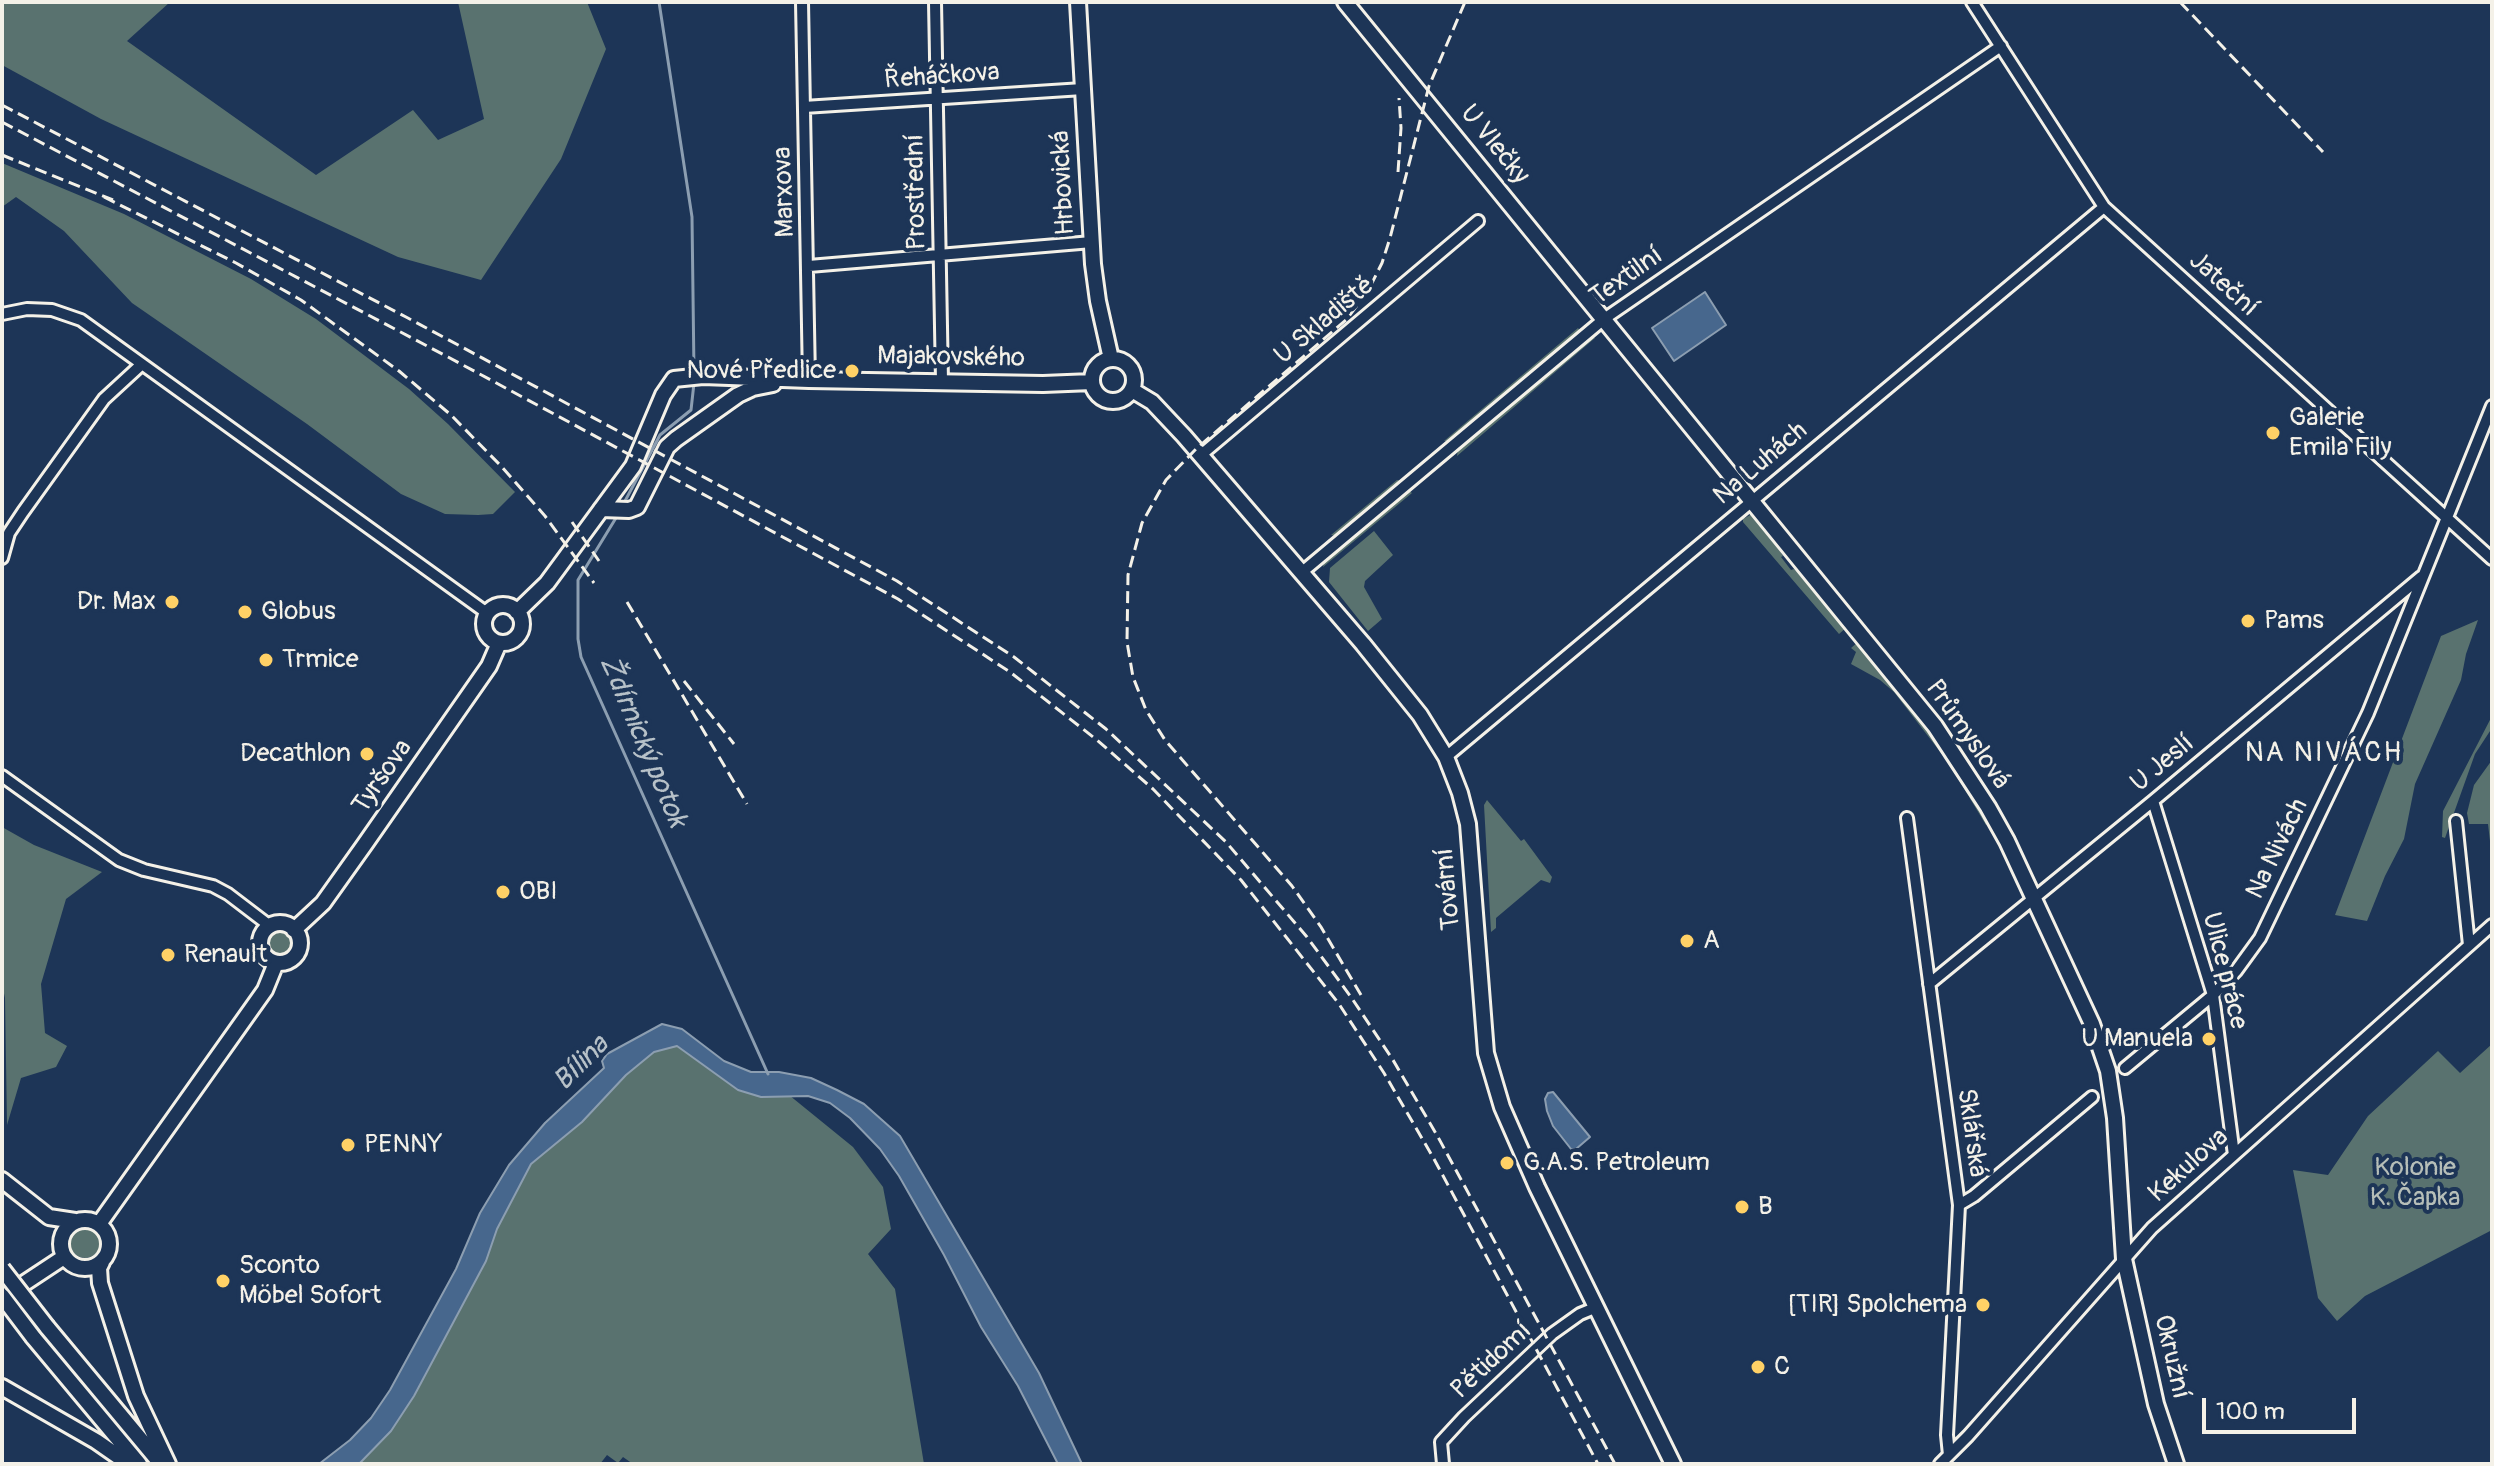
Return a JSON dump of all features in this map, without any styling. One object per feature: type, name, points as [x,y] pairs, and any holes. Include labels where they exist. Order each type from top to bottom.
[{"type":"main road","name":"Hrbovická","points":[[1078,2],[1092,242],[1098,301],[1111,359]]},
{"type":"main road","name":"U Vlečky","points":[[1345,2],[1604,319]]},
{"type":"main road","name":"Průmyslová","points":[[1604,319],[1954,752],[1999,826],[2092,1024],[2108,1071],[2115,1118],[2124,1259]]},
{"type":"main road","points":[[1111,359],[1121,360],[1129,366],[1134,378],[1132,390],[1125,397],[1109,400],[1096,391],[1092,382],[1096,368],[1111,359]]},
{"type":"main road","name":"Majakovského","points":[[655,413],[674,379],[685,376],[1043,384],[1092,382]]},
{"type":"main road","name":"Majakovského","points":[[615,510],[640,503],[667,447],[738,395],[753,388],[809,380]]},
{"type":"main road","name":"Tovární","points":[[1132,390],[1152,402],[1201,455],[1397,685],[1446,757],[1468,824],[1486,1053],[1494,1083],[1507,1123],[1673,1464]]},
{"type":"main road","name":"Tyršova","points":[[99,1224],[265,990],[276,963],[288,961],[296,954],[300,942],[294,930],[313,915],[365,844],[489,666],[499,643],[511,642],[519,634],[522,623],[517,612],[615,510],[655,413]]},
{"type":"main road","points":[[499,643],[485,631],[484,618],[487,613],[503,605],[517,612]]},
{"type":"main road","points":[[276,963],[264,954],[261,938],[270,926],[280,923],[294,930]]},
{"type":"main road","points":[[2,1180],[49,1217],[61,1221],[87,1219],[106,1231],[108,1252],[99,1268],[100,1283],[136,1396],[168,1464]]},
{"type":"main road","points":[[75,1221],[61,1237],[64,1257],[80,1268],[102,1262]]},
{"type":"main road","points":[[64,1257],[2,1297],[139,1464]]},
{"type":"main road","name":"Okružní","points":[[2124,1259],[2156,1404],[2176,1464]]},
{"type":"main road","points":[[2,1269],[161,1464]]},
{"type":"main road","points":[[2,1387],[96,1441],[129,1464]]},
{"type":"street","name":"Marxova","points":[[802,2],[809,380]]},
{"type":"street","name":"Prostřední","points":[[935,2],[942,381]]},
{"type":"street","name":"Jateční","points":[[1972,2],[2104,207],[2492,559]]},
{"type":"street","name":"Textilní","points":[[1301,573],[1604,319],[2001,46]]},
{"type":"street","name":"Řeháčkova","points":[[804,107],[1083,89]]},
{"type":"street","name":"Na Luhách","points":[[1446,757],[2104,207]]},
{"type":"street","name":"U Skladiště","points":[[1201,455],[1478,221]]},
{"type":"street","points":[[809,266],[1092,242]]},
{"type":"street","points":[[2,314],[27,309],[52,310],[81,320],[487,613]]},
{"type":"street","points":[[2,558],[9,533],[104,399],[142,364]]},
{"type":"street","name":"Na Nivách","points":[[2125,1068],[2213,995],[2236,971],[2260,938],[2368,713],[2492,406]]},
{"type":"street","name":"U Jeslí","points":[[1929,984],[2422,576]]},
{"type":"street","points":[[2,776],[119,860],[144,870],[213,886],[270,926]]},
{"type":"street","name":"Ulice práce","points":[[2153,801],[2213,995],[2234,1155]]},
{"type":"street","name":"Sklářská","points":[[1907,818],[1959,1205],[1947,1435],[1949,1455]]},
{"type":"street","points":[[2456,821],[2469,945]]},
{"type":"street","name":"Kekulova","points":[[1940,1464],[2152,1228],[2492,925]]},
{"type":"street","points":[[1959,1205],[1974,1196],[2092,1097]]},
{"type":"street","name":"Pětidomí","points":[[1443,1464],[1441,1442],[1464,1417],[1552,1334],[1580,1314],[1597,1307]]},
{"type":"green space","points":[[2,2],[170,2],[127,41],[316,175],[413,110],[438,140],[484,119],[458,2],[587,2],[606,49],[561,159],[481,280],[398,257],[101,119],[2,65]]},
{"type":"green space","points":[[1426,111],[1586,306],[1583,307],[1426,115]]},
{"type":"green space","points":[[2,163],[124,214],[251,279],[316,319],[409,389],[515,492],[493,514],[478,515],[445,514],[401,494],[307,424],[132,303],[64,231],[16,197],[2,207]]},
{"type":"green space","points":[[1578,328],[1581,332],[1450,441],[1444,441]]},
{"type":"green space","points":[[1592,336],[1595,338],[1457,456],[1458,449]]},
{"type":"green space","points":[[1397,480],[1403,481],[1338,536],[1331,535]]},
{"type":"green space","points":[[1408,490],[1412,493],[1323,567],[1324,561]]},
{"type":"green space","points":[[1752,514],[1764,524],[1791,570],[1794,569],[1811,583],[1847,627],[1839,634],[1743,522]]},
{"type":"green space","points":[[1374,531],[1393,555],[1365,581],[1364,587],[1382,619],[1368,631],[1329,582],[1330,568]]},
{"type":"green space","points":[[2478,620],[2461,680],[2415,784],[2404,839],[2367,921],[2335,915],[2441,636]]},
{"type":"green space","points":[[1858,642],[1954,765],[1988,823],[1986,825],[1948,762],[1894,692],[1880,680],[1851,664],[1856,652],[1851,648]]},
{"type":"green space","points":[[2492,716],[2492,728],[2475,754],[2445,838],[2442,837],[2443,811]]},
{"type":"green space","points":[[2492,760],[2492,858],[2488,824],[2469,824],[2467,813],[2474,785]]},
{"type":"green space","points":[[1487,800],[1521,841],[1524,839],[1552,877],[1550,883],[1541,880],[1496,918],[1496,928],[1491,932],[1484,805]]},
{"type":"green space","points":[[2,827],[34,845],[102,872],[66,899],[41,984],[45,1033],[67,1046],[56,1067],[21,1078],[7,1125],[5,998],[2,984]]},
{"type":"green space","points":[[280,930],[289,934],[293,943],[289,952],[280,956],[271,952],[267,943],[271,934]]},
{"type":"green space","name":"Kolonie K. Čapka","points":[[2492,1044],[2492,1230],[2365,1296],[2337,1321],[2318,1298],[2293,1170],[2328,1175],[2368,1116],[2438,1051],[2460,1073]]},
{"type":"green space","points":[[677,1046],[738,1090],[761,1097],[789,1095],[853,1147],[883,1187],[891,1229],[868,1254],[895,1289],[924,1464],[633,1464],[623,1457],[618,1463],[607,1455],[600,1464],[359,1464],[391,1431],[414,1396],[486,1261],[497,1229],[531,1164],[582,1122],[626,1075],[654,1052]]},
{"type":"green space","points":[[85,1228],[96,1232],[100,1243],[96,1254],[85,1258],[74,1254],[70,1243],[74,1232]]},
{"type":"water","points":[[1705,292],[1726,325],[1674,361],[1652,328]]},
{"type":"water","points":[[662,1024],[682,1029],[724,1061],[751,1072],[779,1072],[811,1078],[837,1090],[864,1104],[900,1136],[1039,1373],[1082,1464],[1058,1464],[1018,1386],[981,1327],[899,1176],[880,1149],[850,1118],[830,1103],[808,1096],[761,1097],[738,1090],[677,1046],[654,1052],[626,1075],[582,1122],[531,1164],[497,1229],[486,1261],[414,1396],[391,1431],[359,1464],[319,1464],[350,1440],[371,1418],[390,1390],[456,1269],[480,1213],[509,1165],[545,1123],[604,1068],[602,1061],[607,1054]]},
{"type":"water","points":[[1553,1092],[1590,1137],[1576,1149],[1571,1149],[1553,1126],[1545,1099],[1548,1093]]},
{"type":"waterway","name":"Ždírnický potok","points":[[659,2],[692,217],[694,372]]},
{"type":"waterway","name":"Ždírnický potok","points":[[624,503],[660,435],[691,410],[694,383]]},
{"type":"waterway","name":"Ždírnický potok","points":[[619,513],[578,580],[581,657],[768,1074]]},
{"type":"railway","points":[[1361,995],[1321,927],[1292,886],[1165,740],[1146,710],[1133,677],[1127,642],[1128,575],[1142,523],[1166,480],[1196,449],[1347,319],[1369,289],[1390,238],[1429,86],[1465,2]]},
{"type":"railway","points":[[2180,2],[2323,152]]},
{"type":"railway","points":[[1398,172],[1401,128],[1399,98]]},
{"type":"railway","points":[[2,105],[406,317],[897,581],[1014,657],[1106,729],[1226,842],[1307,937],[1351,997],[1393,1060],[1438,1137],[1615,1464]]},
{"type":"railway","points":[[2,122],[898,599],[1010,672],[1097,740],[1153,789],[1241,880],[1339,1004],[1434,1159],[1598,1464]]},
{"type":"railway","points":[[2,155],[113,200]]},
{"type":"railway","points":[[104,197],[236,263],[301,300],[399,371],[451,415],[501,466],[545,516],[594,583]]},
{"type":"railway","points":[[572,522],[599,561]]},
{"type":"railway","points":[[627,602],[747,804]]},
{"type":"railway","points":[[684,681],[734,744]]},
{"type":"place","name":"Nové Předlice","points":[[852,371]]},
{"type":"place","name":"Galerie Emila Fily","points":[[2273,433]]},
{"type":"place","name":"Dr. Max","points":[[172,602]]},
{"type":"place","name":"Globus","points":[[245,612]]},
{"type":"place","name":"Pams","points":[[2248,621]]},
{"type":"place","name":"Trmice","points":[[266,660]]},
{"type":"place","name":"Decathlon","points":[[367,754]]},
{"type":"place","name":"OBI","points":[[503,892]]},
{"type":"place","name":"A","points":[[1687,941]]},
{"type":"place","name":"Renault","points":[[168,955]]},
{"type":"place","name":"U Manuela","points":[[2209,1039]]},
{"type":"place","name":"PENNY","points":[[348,1145]]},
{"type":"place","name":"G.A.S. Petroleum","points":[[1507,1163]]},
{"type":"place","name":"B","points":[[1742,1207]]},
{"type":"place","name":"Sconto Möbel Sofort","points":[[223,1281]]},
{"type":"place","name":"[TIR] Spolchema","points":[[1983,1305]]},
{"type":"place","name":"C","points":[[1758,1367]]},
{"type":"district","name":"NA NIVÁCH","points":[[2324,754]]},
{"type":"water label","name":"Bílina","points":[[582,1064]]}]
